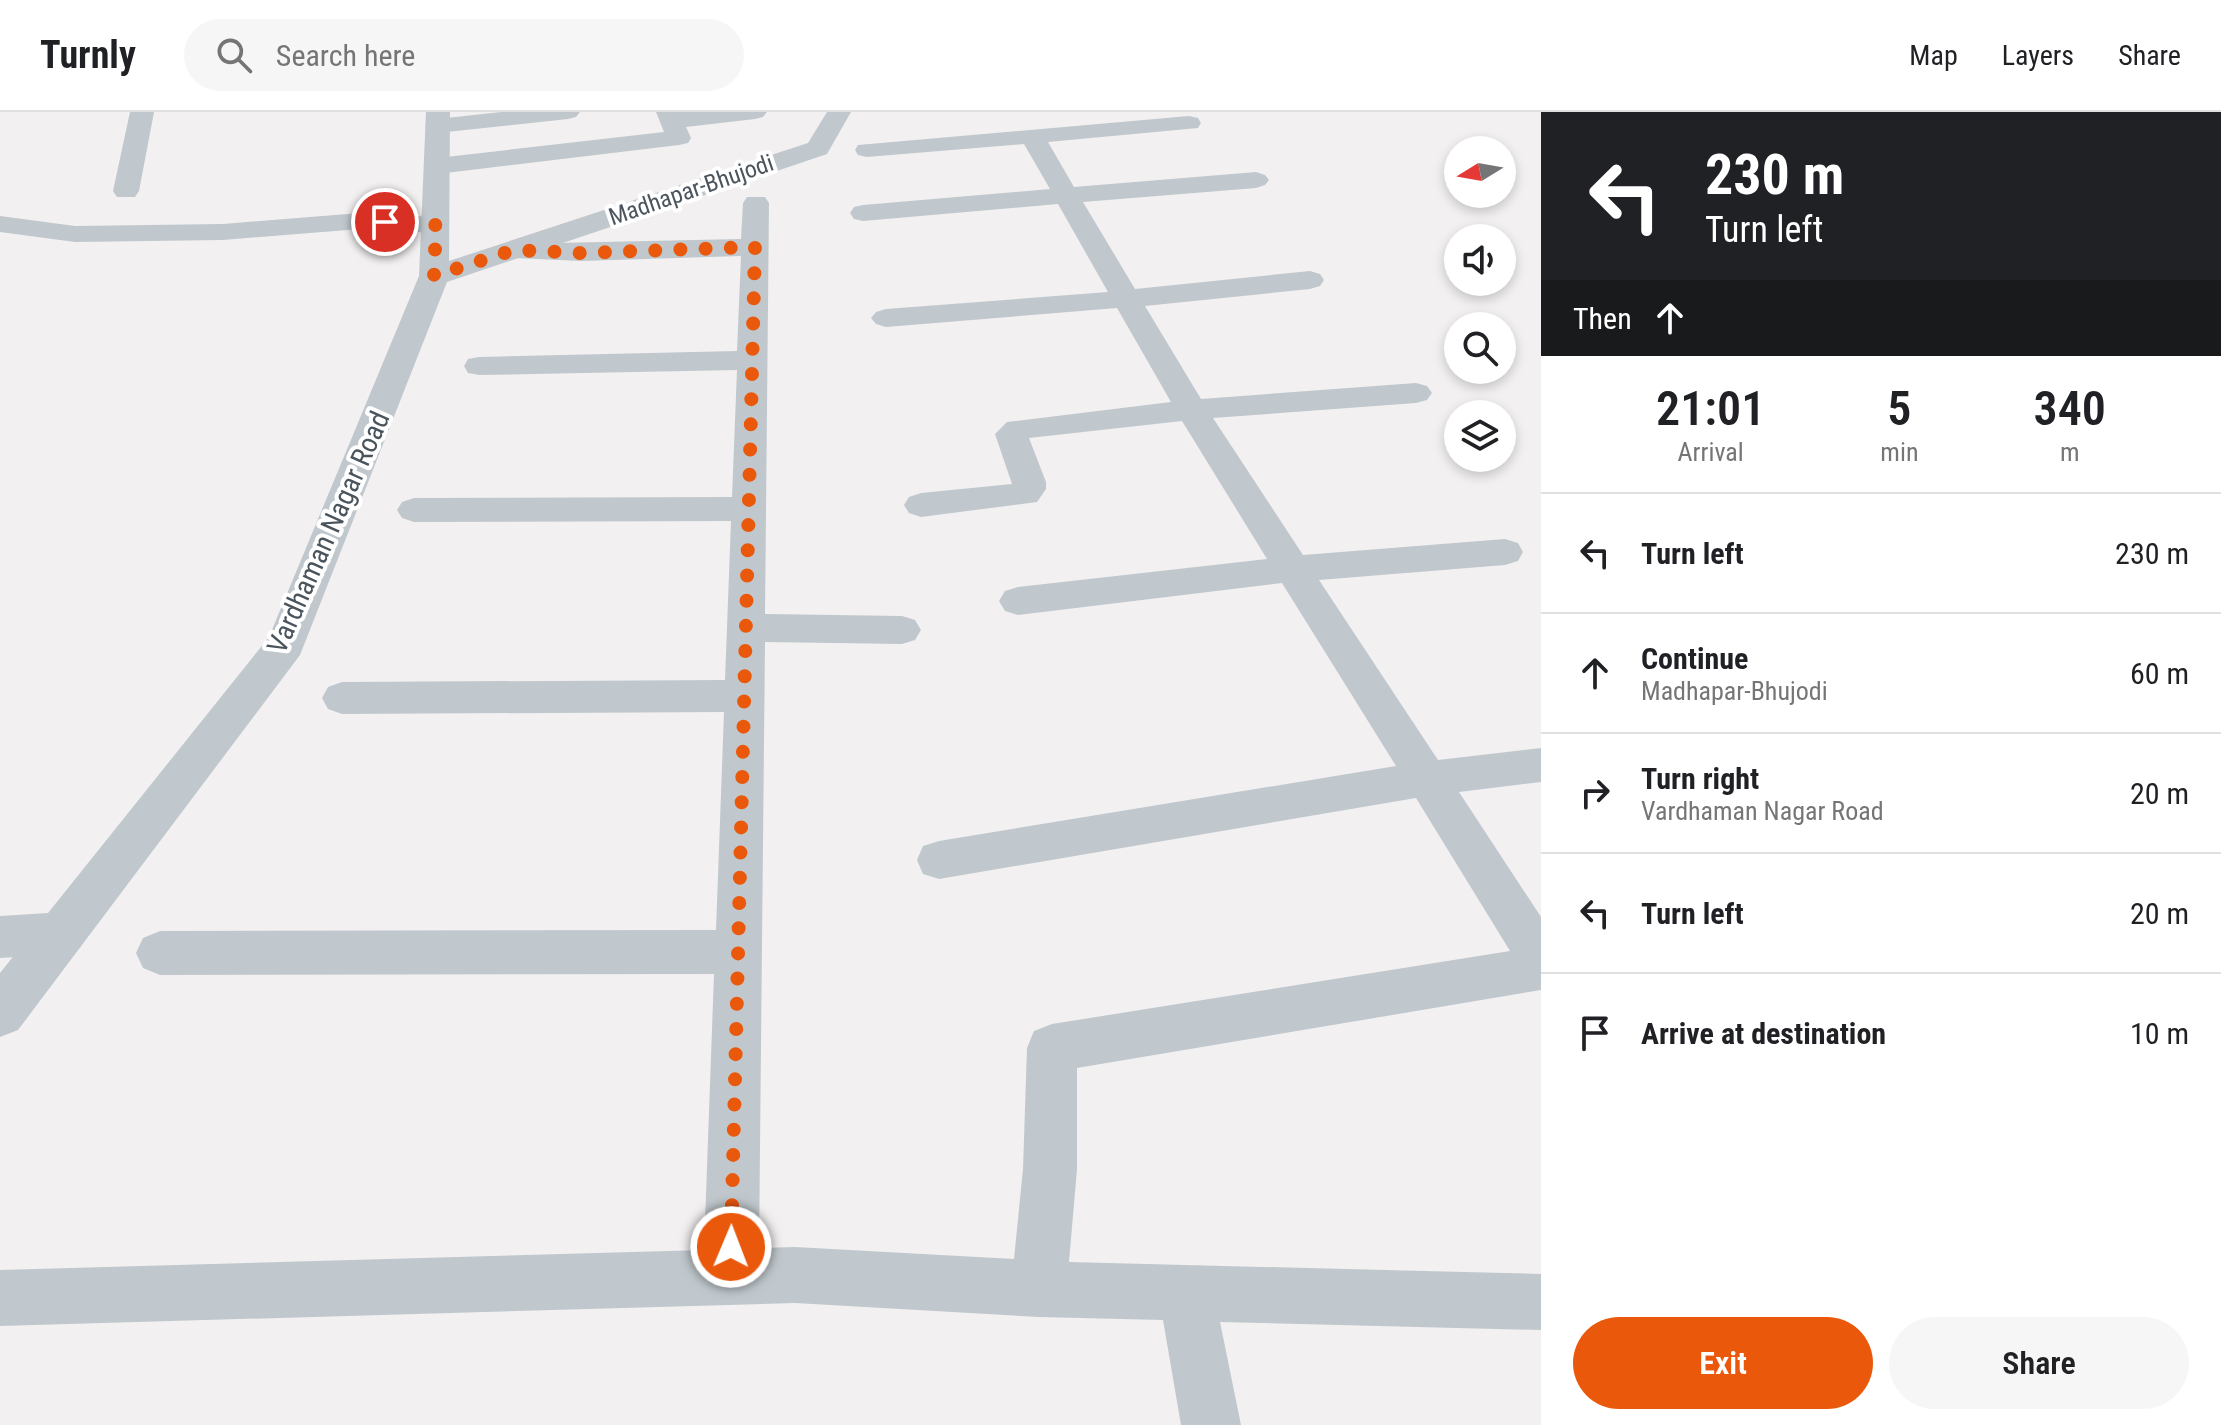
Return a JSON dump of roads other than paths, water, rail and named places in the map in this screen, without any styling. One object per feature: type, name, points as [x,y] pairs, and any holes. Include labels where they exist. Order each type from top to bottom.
[{"type":"street","points":[[126,191],[142,112]]},
{"type":"street","points":[[438,119],[568,112]]},
{"type":"street","points":[[437,166],[679,138],[670,117],[755,112]]},
{"type":"street","name":"Madhapar-Bhujodi","points":[[434,276],[818,148],[839,112]]},
{"type":"street","name":"Vardhaman Nagar Road","points":[[0,1013],[286,644],[434,276],[438,119]]},
{"type":"street","points":[[867,150],[1189,123]]},
{"type":"street","points":[[1031,135],[1191,410],[1541,958]]},
{"type":"street","points":[[863,213],[1256,180]]},
{"type":"street","points":[[731,1277],[756,203]]},
{"type":"street","points":[[0,224],[75,234],[223,232],[360,221],[436,225]]},
{"type":"street","points":[[514,250],[581,253],[755,247]]},
{"type":"street","points":[[886,318],[1127,299],[1310,280]]},
{"type":"street","points":[[479,366],[752,360]]},
{"type":"street","points":[[921,505],[1025,494],[1029,482],[1011,434],[1019,429],[1191,410],[1416,393]]},
{"type":"street","points":[[414,510],[749,509]]},
{"type":"street","points":[[1018,601],[1290,569],[1505,552]]},
{"type":"street","points":[[746,628],[902,630]]},
{"type":"street","points":[[342,698],[744,696]]},
{"type":"street","points":[[939,860],[1425,779],[1541,765]]},
{"type":"street","points":[[0,937],[64,933]]},
{"type":"street","points":[[160,953],[738,952]]},
{"type":"street","points":[[1039,1289],[1050,1169],[1052,1048],[1541,968]]},
{"type":"street","points":[[0,1298],[795,1275],[1039,1289],[1541,1302]]},
{"type":"street","points":[[1186,1293],[1211,1425]]}]
